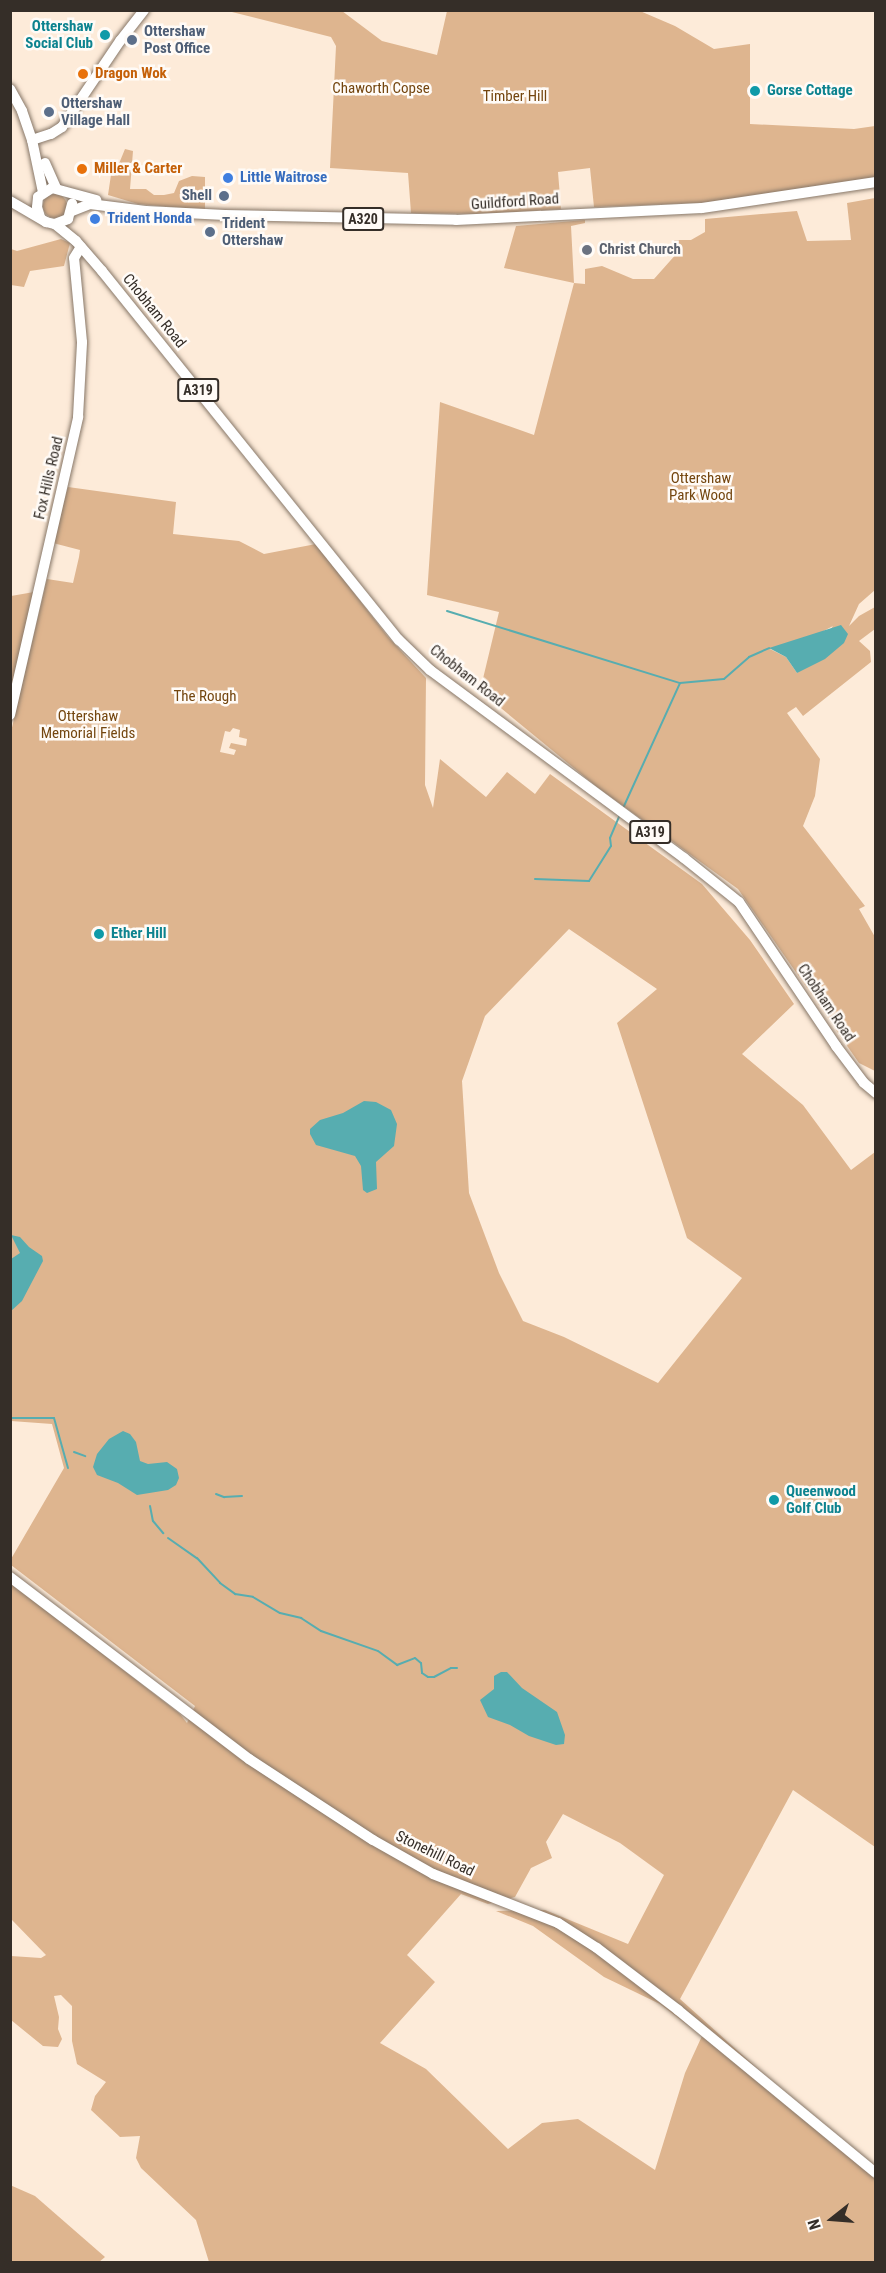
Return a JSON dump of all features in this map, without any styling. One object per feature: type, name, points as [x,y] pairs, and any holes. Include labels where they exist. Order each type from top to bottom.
[{"type":"main road","points":[[35,139],[62,127],[120,41],[144,10]]},
{"type":"main road","points":[[10,89],[22,111],[30,119],[47,172],[56,188],[67,193],[72,202],[70,215],[55,224],[10,199]]},
{"type":"main road","points":[[35,139],[40,195],[37,207],[40,217]]},
{"type":"main road","name":"Guildford Road","points":[[70,215],[90,204],[154,211],[297,218],[456,220],[702,208],[876,183]]},
{"type":"main road","points":[[10,199],[26,201],[56,188]]},
{"type":"main road","name":"Guildford Road","points":[[67,193],[154,211]]},
{"type":"main road","name":"Chobham Road","points":[[70,215],[78,244]]},
{"type":"main road","name":"Chobham Road","points":[[55,224],[78,244],[136,312],[399,640],[430,670],[684,858],[739,902],[836,1046],[864,1083],[876,1094]]},
{"type":"main road","name":"Fox Hills Road","points":[[10,715],[78,417],[82,342],[74,258],[78,244]]},
{"type":"main road","name":"Stonehill Road","points":[[10,1576],[249,1759],[364,1834],[434,1874],[545,1917],[589,1943],[678,2010],[876,2173]]},
{"type":"green space","name":"Timber Hill","points":[[228,11],[342,11],[382,41],[437,55],[447,11],[640,11],[675,26],[714,49],[750,44],[750,124],[854,129],[875,126],[875,178],[720,202],[594,207],[590,168],[558,172],[561,209],[487,214],[411,213],[408,173],[330,168],[336,46],[331,37]]},
{"type":"green space","points":[[125,149],[133,151],[130,189],[146,189],[154,195],[164,195],[174,193],[179,181],[192,176],[205,177],[205,210],[138,204],[108,195],[112,168],[118,166]]},
{"type":"green space","points":[[55,194],[63,198],[67,206],[63,214],[55,218],[47,214],[43,206],[47,198]]},
{"type":"green space","name":"Ottershaw Park Wood","points":[[875,198],[875,590],[859,604],[849,626],[859,616],[875,607],[875,629],[859,641],[870,651],[871,662],[803,716],[796,707],[787,713],[820,759],[815,796],[803,826],[865,906],[859,909],[875,937],[875,1071],[859,1063],[738,889],[597,787],[480,691],[499,612],[427,595],[440,402],[534,435],[574,283],[585,284],[585,269],[602,266],[633,279],[654,279],[678,252],[674,240],[691,240],[705,232],[705,219],[797,211],[807,241],[851,240],[847,203]],"holes":[[[833,626],[797,673],[786,657],[770,649],[816,635]]]},
{"type":"green space","points":[[585,220],[585,223],[571,226],[574,283],[504,268],[516,226]]},
{"type":"green space","points":[[61,239],[70,243],[64,266],[30,271],[24,287],[11,285],[11,249],[17,251]]},
{"type":"green space","points":[[68,487],[176,502],[173,534],[239,541],[264,554],[316,544],[388,637],[426,678],[425,785],[433,808],[440,759],[486,797],[507,772],[535,794],[550,774],[702,884],[750,940],[794,1004],[742,1054],[803,1105],[851,1170],[875,1152],[875,1847],[793,1790],[680,1999],[875,2174],[875,2262],[209,2262],[196,2220],[141,2168],[136,2158],[140,2136],[120,2137],[91,2110],[95,2096],[106,2082],[77,2064],[72,2041],[72,2006],[61,1995],[54,1996],[59,2017],[58,2029],[62,2039],[58,2047],[43,2046],[11,2020],[11,1956],[41,1958],[46,1955],[12,1920],[11,1583],[180,1714],[187,1723],[195,1706],[11,1565],[11,1559],[64,1468],[52,1424],[11,1421],[10,736],[47,579],[73,583],[79,557],[80,550],[53,543]],"holes":[[[233,728],[240,730],[239,737],[247,739],[246,746],[231,743],[229,748],[236,750],[234,755],[220,752],[225,731],[230,732]],[[569,929],[657,989],[617,1023],[687,1238],[742,1278],[658,1383],[564,1337],[523,1321],[499,1273],[469,1193],[462,1081],[485,1016]],[[563,1814],[620,1843],[664,1875],[628,1944],[545,1910],[496,1911],[533,1926],[604,1977],[660,2004],[702,2036],[685,2073],[655,2170],[578,2119],[542,2123],[508,2149],[426,2069],[380,2043],[435,1982],[407,1955],[461,1894],[488,1904],[515,1897],[531,1868],[552,1858],[546,1842]]]},
{"type":"green space","points":[[34,592],[11,690],[11,596]]},
{"type":"green space","points":[[10,2185],[35,2196],[105,2257],[99,2262],[11,2262]]},
{"type":"water","points":[[841,625],[848,634],[844,643],[825,659],[797,673],[786,657],[769,648]]},
{"type":"water","points":[[364,1101],[376,1102],[391,1110],[397,1124],[394,1146],[376,1162],[377,1189],[367,1193],[363,1190],[361,1166],[355,1156],[316,1145],[310,1134],[310,1129],[320,1120],[343,1113]]},
{"type":"water","points":[[11,1235],[20,1237],[42,1256],[43,1261],[22,1301],[11,1311],[11,1259],[20,1253]]},
{"type":"water","points":[[123,1431],[130,1434],[136,1442],[140,1461],[148,1464],[167,1462],[177,1469],[179,1478],[176,1485],[168,1490],[137,1495],[118,1483],[97,1475],[93,1467],[97,1454],[109,1439]]},
{"type":"water","points":[[507,1672],[522,1688],[557,1712],[565,1735],[564,1744],[556,1745],[529,1736],[510,1725],[488,1717],[480,1700],[494,1689],[494,1676]]},
{"type":"waterway","points":[[447,611],[680,683],[724,679],[749,657],[769,648]]},
{"type":"waterway","points":[[624,806],[680,683]]},
{"type":"waterway","points":[[535,879],[589,881],[611,846],[610,838],[619,817]]},
{"type":"waterway","points":[[10,1418],[54,1418],[68,1468]]},
{"type":"waterway","points":[[74,1452],[85,1456]]},
{"type":"waterway","points":[[216,1494],[224,1497],[242,1496]]},
{"type":"waterway","points":[[150,1506],[153,1521],[163,1533]]},
{"type":"waterway","points":[[168,1538],[197,1558],[220,1583],[235,1594],[253,1597],[280,1613],[301,1618],[321,1631],[378,1651],[397,1665],[415,1658],[421,1663],[422,1673],[428,1677],[457,1668]]},
{"type":"place","name":"Ottershaw Social Club","points":[[105,35]]},
{"type":"place","name":"Ottershaw Post Office","points":[[132,40]]},
{"type":"place","name":"Dragon Wok","points":[[83,74]]},
{"type":"place","name":"Gorse Cottage","points":[[755,91]]},
{"type":"place","name":"Ottershaw Village Hall","points":[[49,112]]},
{"type":"place","name":"Miller & Carter","points":[[82,169]]},
{"type":"place","name":"Little Waitrose","points":[[228,178]]},
{"type":"place","name":"Shell","points":[[224,196]]},
{"type":"place","name":"Trident Honda","points":[[95,219]]},
{"type":"place","name":"Trident Ottershaw","points":[[210,232]]},
{"type":"place","name":"Christ Church","points":[[587,250]]},
{"type":"place","name":"Ether Hill","points":[[99,934]]},
{"type":"place","name":"Queenwood Golf Club","points":[[774,1500]]},
{"type":"park label","name":"Chaworth Copse","points":[[381,89]]},
{"type":"park label","name":"The Rough","points":[[205,697]]},
{"type":"park label","name":"Ottershaw Memorial Fields","points":[[88,724]]}]
